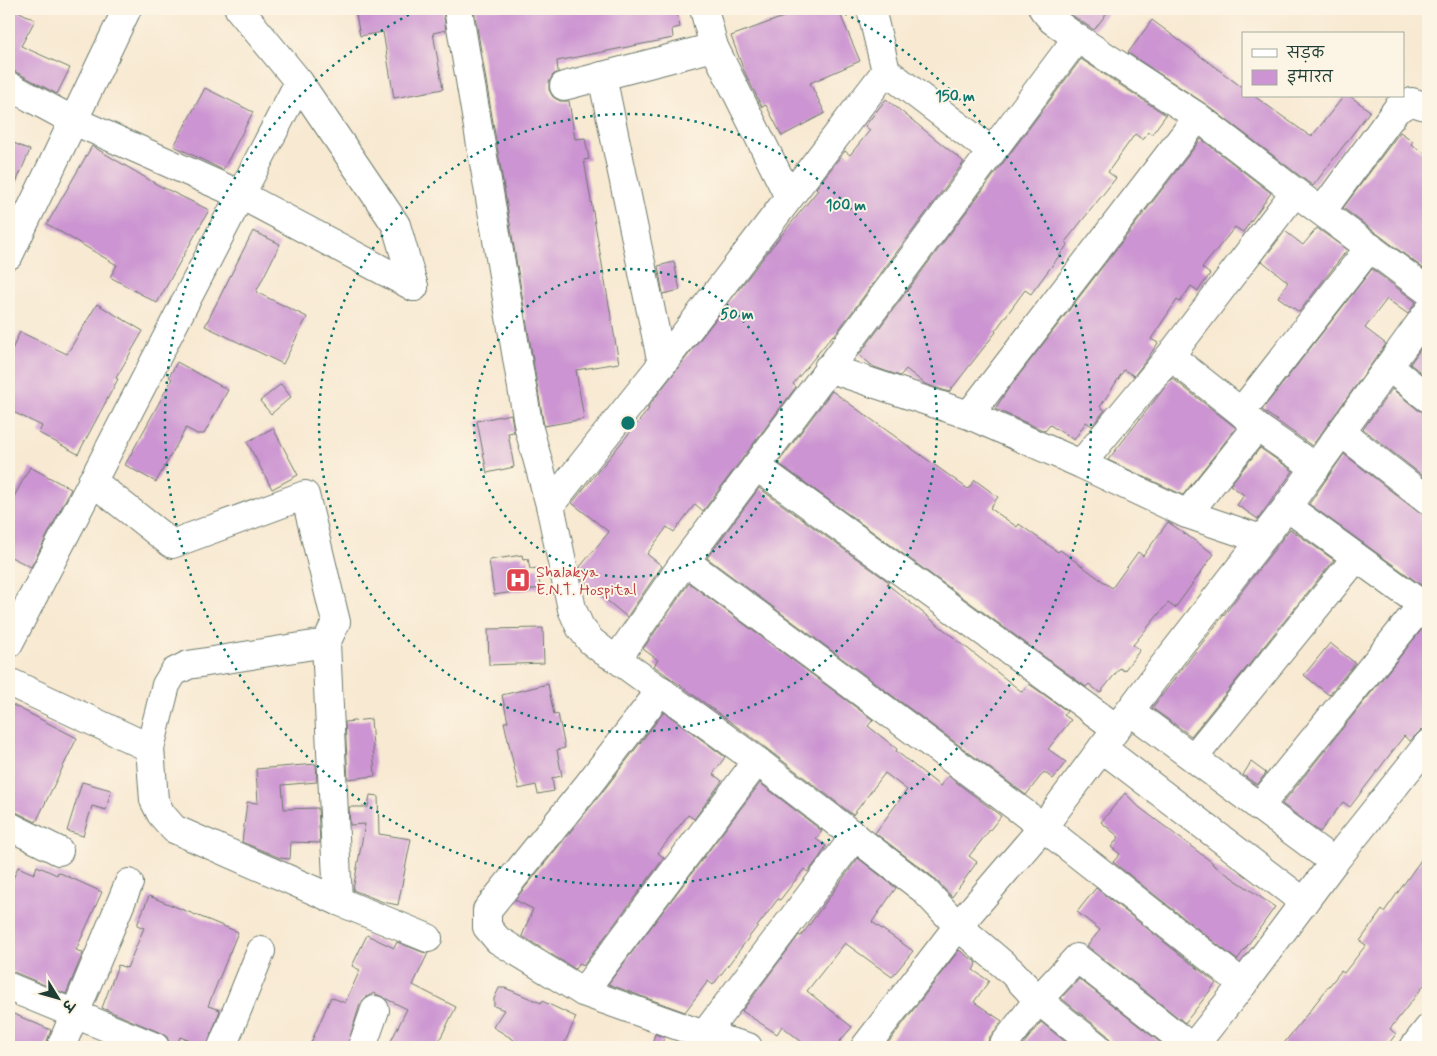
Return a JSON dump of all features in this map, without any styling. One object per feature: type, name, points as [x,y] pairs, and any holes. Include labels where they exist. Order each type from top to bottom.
[{"type":"street","points":[[9,255],[72,120],[127,9]]},
{"type":"street","points":[[9,86],[72,120],[241,195],[414,287],[396,225],[299,82],[239,9]]},
{"type":"street","points":[[458,9],[529,429],[550,505],[572,609],[580,627],[591,641],[604,652],[661,690],[757,761],[923,889],[958,926],[1012,972],[1038,1000],[1097,1047]]},
{"type":"street","points":[[704,9],[714,47],[789,197]]},
{"type":"street","points":[[871,9],[886,71],[991,151]]},
{"type":"street","points":[[1042,9],[1052,20],[1077,38],[1198,117],[1428,291]]},
{"type":"street","points":[[617,659],[685,562],[828,368],[1077,38]]},
{"type":"street","points":[[564,86],[714,47]]},
{"type":"street","points":[[550,505],[662,364],[886,71]]},
{"type":"street","points":[[602,76],[662,364]]},
{"type":"street","points":[[9,643],[299,82]]},
{"type":"street","points":[[1322,211],[1397,109],[1412,102],[1428,107]]},
{"type":"street","points":[[969,415],[1198,117]]},
{"type":"street","points":[[1080,464],[1170,356],[1295,192]]},
{"type":"street","points":[[1187,514],[1249,420],[1370,246]]},
{"type":"street","points":[[864,1047],[958,926],[1042,827],[1261,539],[1287,508],[1428,312]]},
{"type":"street","points":[[1170,356],[1249,420],[1316,468]]},
{"type":"street","points":[[828,368],[969,415],[1187,514],[1261,539]]},
{"type":"street","points":[[1389,368],[1428,398]]},
{"type":"street","points":[[1341,432],[1428,500]]},
{"type":"street","points":[[756,466],[1116,729],[1304,902]]},
{"type":"street","points":[[92,481],[172,544],[305,495],[336,622],[326,643],[338,901]]},
{"type":"street","points":[[1259,807],[1425,607],[1287,508]]},
{"type":"street","points":[[1194,758],[1356,558]]},
{"type":"street","points":[[685,562],[1042,827],[1243,984]]},
{"type":"street","points":[[326,643],[188,665],[174,672],[166,685],[150,748],[154,800],[161,814],[174,829],[428,938]]},
{"type":"street","points":[[9,682],[150,748]]},
{"type":"street","points":[[661,690],[588,785],[487,910],[487,928],[498,940],[583,992],[704,1035],[748,1047]]},
{"type":"street","points":[[1116,729],[1194,758],[1334,862]]},
{"type":"street","points":[[1002,1047],[1038,1000],[1077,958],[1192,1047],[1243,984],[1334,862],[1428,744]]},
{"type":"street","points":[[583,992],[757,761]]},
{"type":"street","points":[[9,826],[59,851]]},
{"type":"street","points":[[704,1035],[855,836]]},
{"type":"street","points":[[61,1047],[129,883]]},
{"type":"street","points":[[222,1047],[261,951]]},
{"type":"street","points":[[9,987],[154,1047]]},
{"type":"street","points":[[362,1047],[375,1010]]},
{"type":"street","points":[[1414,1047],[1428,1029]]},
{"type":"building","points":[[9,9],[14,9],[35,20],[21,46],[70,68],[57,94],[9,70]]},
{"type":"building","points":[[355,9],[430,9],[431,12],[443,10],[446,30],[433,33],[443,89],[394,98],[383,32],[360,36]]},
{"type":"building","points":[[474,9],[676,9],[680,27],[672,29],[673,38],[557,61],[558,72],[553,75],[549,82],[549,90],[553,97],[560,101],[569,101],[575,139],[585,138],[589,159],[584,160],[619,363],[576,370],[584,419],[544,426]]},
{"type":"building","points":[[786,9],[838,9],[860,61],[810,83],[825,113],[782,136],[766,105],[762,107],[744,71],[731,36],[789,15]]},
{"type":"building","points":[[1063,9],[1110,9],[1094,30]]},
{"type":"building","points":[[1152,20],[1242,87],[1242,98],[1257,98],[1310,136],[1312,136],[1342,98],[1353,98],[1370,111],[1313,186],[1207,105],[1128,53]]},
{"type":"building","points":[[1081,59],[1166,115],[1152,134],[1148,132],[1143,140],[1135,134],[1108,172],[1116,178],[1065,242],[1068,244],[1031,294],[1025,290],[996,332],[949,392],[925,384],[906,369],[900,376],[874,367],[859,355]]},
{"type":"building","points":[[205,88],[253,112],[223,170],[174,146]]},
{"type":"building","points":[[886,99],[964,162],[834,336],[793,384],[796,387],[703,511],[695,504],[674,532],[667,527],[647,554],[662,566],[627,617],[582,580],[579,568],[609,532],[572,503],[649,409],[647,408],[818,190],[816,188],[845,151],[850,155],[870,130],[865,126]]},
{"type":"building","points":[[1400,132],[1413,141],[1411,144],[1428,156],[1428,272],[1343,208]]},
{"type":"building","points":[[1201,139],[1271,193],[1243,232],[1235,227],[1202,268],[1210,274],[1198,291],[1191,286],[1180,302],[1177,300],[1151,339],[1158,343],[1148,358],[1134,376],[1124,370],[1100,407],[1105,410],[1092,426],[1086,422],[1074,440],[1050,425],[1045,431],[995,409],[1006,392]]},
{"type":"building","points":[[9,141],[30,150],[9,199]]},
{"type":"building","points":[[92,146],[158,185],[209,210],[157,303],[110,277],[117,265],[47,224]]},
{"type":"building","points":[[1317,228],[1347,250],[1299,312],[1278,297],[1288,282],[1262,261],[1285,231],[1303,245]]},
{"type":"building","points":[[253,231],[280,244],[256,292],[307,317],[283,364],[205,326]]},
{"type":"building","points":[[674,262],[680,290],[663,294],[658,266]]},
{"type":"building","points":[[1372,269],[1416,302],[1408,314],[1387,299],[1365,328],[1386,344],[1312,446],[1262,410]]},
{"type":"building","points":[[97,304],[143,331],[116,378],[118,379],[78,454],[39,433],[42,426],[9,410],[9,356],[20,332],[67,354]]},
{"type":"building","points":[[1428,338],[1428,378],[1410,364]]},
{"type":"building","points":[[177,362],[228,390],[204,434],[197,434],[186,428],[156,482],[125,465],[172,379],[169,377]]},
{"type":"building","points":[[1172,378],[1236,428],[1183,495],[1108,460]]},
{"type":"building","points":[[281,384],[291,397],[271,414],[260,401]]},
{"type":"building","points":[[1392,389],[1418,410],[1428,413],[1428,480],[1363,429]]},
{"type":"building","points":[[832,391],[968,489],[975,480],[998,497],[990,508],[1017,527],[1019,524],[1058,552],[1060,550],[1112,588],[1138,552],[1143,556],[1168,522],[1214,554],[1175,608],[1168,603],[1133,645],[1140,650],[1124,671],[1120,668],[1100,693],[1089,684],[1086,687],[778,463]]},
{"type":"building","points":[[511,414],[514,432],[508,433],[514,467],[487,473],[477,421]]},
{"type":"building","points":[[273,428],[298,475],[272,489],[247,442]]},
{"type":"building","points":[[1260,448],[1293,471],[1258,519],[1237,505],[1244,495],[1230,485]]},
{"type":"building","points":[[1344,454],[1418,512],[1428,515],[1428,590],[1309,504]]},
{"type":"building","points":[[30,467],[71,489],[31,567],[9,556],[9,506]]},
{"type":"building","points":[[759,488],[889,582],[887,584],[1022,692],[1029,684],[1067,711],[1064,715],[1071,720],[1048,749],[1066,762],[1053,779],[1044,772],[1026,795],[707,558]]},
{"type":"building","points":[[1290,529],[1334,560],[1191,736],[1152,708]]},
{"type":"building","points":[[522,555],[523,560],[528,559],[530,569],[538,568],[540,588],[494,595],[489,560]]},
{"type":"building","points":[[689,583],[873,720],[868,726],[940,786],[948,776],[1001,816],[969,856],[977,862],[952,897],[933,877],[875,833],[907,790],[885,773],[853,815],[654,666],[658,660],[643,649]]},
{"type":"building","points":[[1426,624],[1428,624],[1428,723],[1410,741],[1404,736],[1350,807],[1343,802],[1320,832],[1282,804]]},
{"type":"building","points":[[543,628],[544,663],[489,665],[488,629]]},
{"type":"building","points":[[1330,643],[1355,663],[1329,695],[1304,675]]},
{"type":"building","points":[[548,684],[554,715],[558,714],[565,748],[557,750],[562,776],[552,778],[554,791],[538,794],[536,785],[519,789],[504,722],[508,722],[502,695]]},
{"type":"building","points":[[9,703],[77,738],[36,822],[9,810]]},
{"type":"building","points":[[664,712],[725,757],[713,774],[722,781],[694,819],[688,815],[658,853],[664,858],[583,966],[579,963],[575,969],[522,936],[533,909],[515,900]]},
{"type":"building","points":[[371,719],[375,776],[348,779],[345,722]]},
{"type":"building","points":[[1251,762],[1266,773],[1257,785],[1243,775]]},
{"type":"building","points":[[316,764],[317,782],[282,785],[284,809],[318,808],[320,843],[291,842],[290,859],[280,858],[242,842],[247,802],[258,803],[256,769]]},
{"type":"building","points":[[82,782],[111,790],[106,810],[92,806],[83,836],[67,831]]},
{"type":"building","points":[[760,783],[822,831],[816,839],[826,846],[819,858],[808,872],[804,869],[780,900],[778,899],[713,985],[708,981],[685,1012],[608,984]]},
{"type":"building","points":[[1125,793],[1139,807],[1212,864],[1275,907],[1237,960],[1113,862],[1120,854],[1111,847],[1119,837],[1101,822]]},
{"type":"building","points":[[370,795],[378,796],[379,834],[411,839],[398,905],[383,902],[353,890],[365,824],[350,825],[349,807],[368,807]]},
{"type":"building","points":[[1428,850],[1428,980],[1390,1029],[1396,1034],[1386,1047],[1281,1047],[1341,971],[1344,973],[1366,945],[1360,941],[1382,910],[1384,912]]},
{"type":"building","points":[[858,858],[896,888],[872,922],[913,951],[892,977],[845,943],[807,991],[852,1027],[835,1047],[808,1047],[782,1026],[777,1034],[742,1011],[799,935],[801,936]]},
{"type":"building","points":[[37,866],[57,875],[58,872],[102,892],[76,950],[83,953],[66,994],[9,970],[9,888],[18,867],[34,874]]},
{"type":"building","points":[[1096,888],[1216,983],[1185,1023],[1087,946],[1100,930],[1077,912]]},
{"type":"building","points":[[149,896],[238,932],[208,1006],[220,1010],[207,1047],[180,1037],[177,1045],[169,1042],[167,1037],[161,1033],[102,1008],[118,965],[127,968],[144,928],[137,925]]},
{"type":"building","points":[[367,935],[394,948],[397,942],[428,953],[413,985],[456,1007],[436,1047],[388,1047],[407,1009],[374,993],[365,998],[360,1004],[347,1047],[309,1047],[331,997],[345,1003],[360,970],[352,966]]},
{"type":"building","points":[[959,950],[977,963],[973,970],[989,981],[974,1002],[1002,1021],[989,1038],[987,1047],[885,1047]]},
{"type":"building","points":[[1079,979],[1166,1047],[1112,1047],[1107,1035],[1061,998]]},
{"type":"building","points":[[499,988],[505,988],[541,1003],[542,1001],[576,1017],[563,1047],[511,1047],[514,1040],[493,1027],[504,1010],[494,1006],[494,999]]},
{"type":"building","points":[[9,1012],[51,1030],[45,1047],[9,1047]]},
{"type":"building","points":[[1041,1022],[1072,1047],[1021,1047]]},
{"type":"building","points":[[655,1034],[665,1038],[658,1047],[651,1047]]},
{"type":"place","name":"Shalakya E.N.T. Hospital","points":[[518,580]]}]
